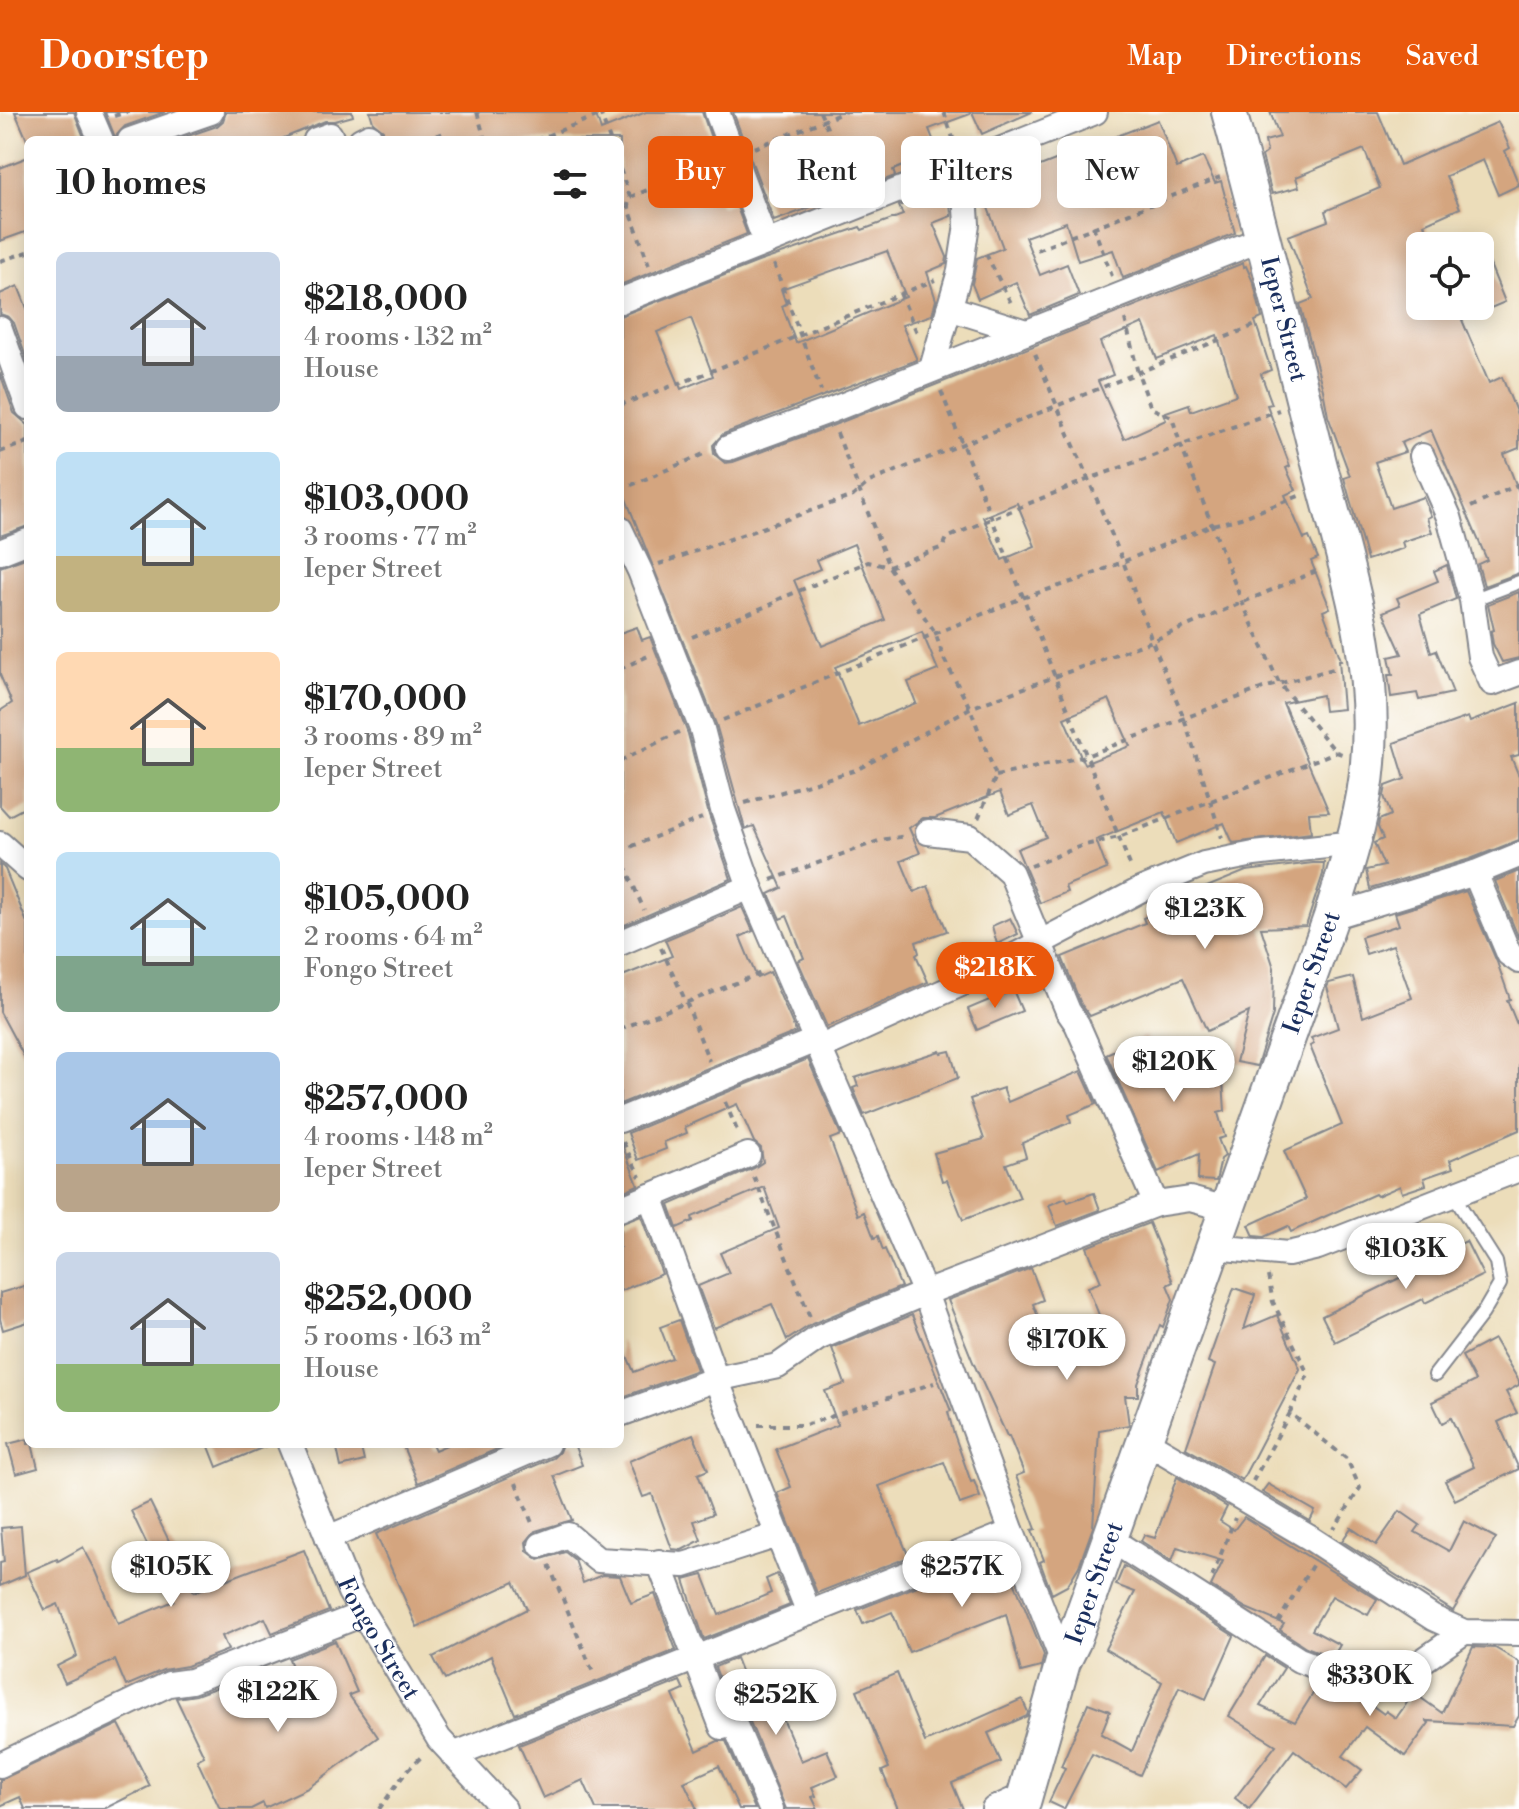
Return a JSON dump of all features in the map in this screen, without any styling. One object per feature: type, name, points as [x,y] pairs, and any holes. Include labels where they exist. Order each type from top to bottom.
[{"type":"street","points":[[89,112],[99,136]]},
{"type":"street","points":[[142,136],[211,112]]},
{"type":"street","points":[[717,112],[766,243]]},
{"type":"street","points":[[1035,136],[1095,112]]},
{"type":"street","name":"Ieper Street","points":[[1023,1802],[1063,1662],[1073,1642],[1331,917],[1354,843],[1368,764],[1369,678],[1358,607],[1229,112]]},
{"type":"street","points":[[624,299],[854,208]]},
{"type":"street","points":[[932,368],[960,271],[967,224],[966,208]]},
{"type":"street","points":[[728,448],[1264,238]]},
{"type":"street","points":[[949,308],[1026,332]]},
{"type":"street","points":[[0,329],[24,396]]},
{"type":"street","points":[[1422,456],[1449,517],[1472,600],[1480,657],[1492,683],[1519,673]]},
{"type":"street","points":[[624,537],[701,726],[723,810],[750,887],[925,1293],[1063,1662]]},
{"type":"street","points":[[0,552],[24,543]]},
{"type":"street","points":[[928,832],[970,837],[1011,873],[1038,943],[1156,1204]]},
{"type":"street","points":[[624,1118],[818,1044],[963,983],[1140,890],[1204,864],[1354,843]]},
{"type":"street","points":[[0,844],[24,865]]},
{"type":"street","points":[[1331,917],[1475,873],[1519,855]]},
{"type":"street","points":[[1475,873],[1509,954],[1519,961]]},
{"type":"street","points":[[624,941],[750,887]]},
{"type":"street","points":[[624,1207],[748,1155]]},
{"type":"street","points":[[1214,1247],[1288,1254],[1318,1247],[1519,1169]]},
{"type":"street","points":[[650,1196],[716,1379],[809,1613]]},
{"type":"street","points":[[624,1413],[716,1379],[778,1366],[818,1338],[1156,1204],[1190,1199],[1227,1209]]},
{"type":"street","points":[[1145,1441],[1310,1538],[1433,1618],[1464,1632],[1519,1633]]},
{"type":"street","name":"Fongo Street","points":[[292,1448],[350,1592],[446,1747],[504,1809]]},
{"type":"street","points":[[328,1538],[538,1448]]},
{"type":"street","points":[[446,1747],[602,1696],[1012,1532]]},
{"type":"street","points":[[541,1545],[568,1535],[598,1560],[684,1565],[778,1535]]},
{"type":"street","points":[[1110,1539],[1299,1660],[1347,1678],[1404,1674],[1464,1632]]},
{"type":"street","points":[[659,1562],[722,1727],[734,1723],[771,1809]]},
{"type":"street","points":[[0,1765],[169,1684],[191,1681],[363,1614]]},
{"type":"street","points":[[994,1809],[1023,1802]]},
{"type":"lane","points":[[1472,600],[1519,582]]},
{"type":"lane","points":[[1435,1375],[1483,1313],[1500,1284],[1496,1262],[1454,1196]]},
{"type":"path","points":[[477,112],[484,136]]},
{"type":"path","points":[[545,136],[607,112]]},
{"type":"path","points":[[820,112],[831,136]]},
{"type":"path","points":[[944,112],[953,136]]},
{"type":"path","points":[[600,113],[609,136]]},
{"type":"path","points":[[1037,250],[1244,168]]},
{"type":"path","points":[[624,180],[630,197],[628,205],[657,286]]},
{"type":"path","points":[[624,206],[628,205]]},
{"type":"path","points":[[967,224],[1026,332],[1123,561],[1184,718],[1221,827],[1226,860]]},
{"type":"path","points":[[1093,226],[1119,294],[1138,373],[1151,408],[1172,417],[1242,602],[1279,683],[1336,752],[1368,764]]},
{"type":"path","points":[[766,243],[889,567],[935,632],[944,659],[970,708],[996,776],[970,837]]},
{"type":"path","points":[[0,261],[24,253]]},
{"type":"path","points":[[624,404],[960,271]]},
{"type":"path","points":[[900,293],[1140,890]]},
{"type":"path","points":[[640,571],[853,496],[869,482],[1254,324],[1284,321]]},
{"type":"path","points":[[624,667],[868,562],[889,567],[943,547],[947,538],[1089,479],[1304,402]]},
{"type":"path","points":[[0,452],[24,443]]},
{"type":"path","points":[[624,488],[710,451],[728,448]]},
{"type":"path","points":[[1449,517],[1519,484]]},
{"type":"path","points":[[624,759],[1022,598],[1081,579],[1212,525],[1241,518],[1325,486]]},
{"type":"path","points":[[624,849],[723,810],[856,770],[970,708],[1152,641],[1345,559]]},
{"type":"path","points":[[996,776],[1086,756],[1279,683],[1366,660]]},
{"type":"path","points":[[1011,873],[1081,846],[1119,837],[1336,752]]},
{"type":"path","points":[[750,887],[881,840],[928,832]]},
{"type":"path","points":[[624,1027],[782,964]]},
{"type":"path","points":[[624,1144],[650,1196]]},
{"type":"path","points":[[1264,1254],[1273,1302],[1308,1374],[1290,1413],[1347,1459],[1360,1488]]},
{"type":"path","points":[[735,1426],[805,1425],[955,1376]]},
{"type":"path","points":[[507,1461],[602,1696]]},
{"type":"path","points":[[379,1809],[406,1772],[446,1747]]},
{"type":"building","points":[[15,112],[74,112],[83,136],[25,136]]},
{"type":"building","points":[[105,112],[165,112],[125,126],[115,136]]},
{"type":"building","points":[[226,112],[352,112],[353,116],[325,121],[289,136],[188,136],[223,121]]},
{"type":"building","points":[[370,112],[595,112],[601,130],[646,112],[702,112],[710,136],[648,136],[648,208],[737,208],[747,234],[624,283],[624,136],[442,136],[441,133],[432,136],[383,136],[383,130],[373,122]]},
{"type":"building","points":[[733,112],[970,112],[929,129],[932,136],[901,136],[901,167],[893,170],[895,176],[885,180],[885,136],[769,136],[769,208],[753,165],[753,136],[742,136]]},
{"type":"building","points":[[972,112],[1032,112],[982,134]]},
{"type":"building","points":[[1270,112],[1378,112],[1400,165],[1498,122],[1510,148],[1505,151],[1519,185],[1498,195],[1483,160],[1446,176],[1460,208],[1424,224],[1427,232],[1406,232],[1406,320],[1462,320],[1489,383],[1502,377],[1519,419],[1519,448],[1504,454],[1519,492],[1519,573],[1484,586],[1478,564],[1487,560],[1431,430],[1401,443],[1405,452],[1375,462],[1391,508],[1423,497],[1431,516],[1427,518],[1432,532],[1402,542],[1404,548],[1367,560],[1344,478],[1350,476],[1328,416],[1300,304],[1313,299],[1288,236],[1328,221],[1325,211],[1380,188],[1364,149],[1296,177],[1299,187],[1272,194],[1262,156],[1267,152],[1265,141],[1280,137]]},
{"type":"building","points":[[1158,120],[1164,136],[1117,136]]},
{"type":"building","points":[[1167,143],[1177,168],[1203,157],[1215,183],[1221,181],[1235,233],[1123,278],[1113,250],[1078,261],[1066,222],[1025,237],[1040,275],[1067,264],[1079,295],[1030,315],[1016,282],[978,299],[972,284],[977,258],[1003,248],[988,208],[1041,208],[1041,166],[1057,159],[1057,208],[1167,208]]},
{"type":"building","points":[[24,159],[24,232],[0,241],[0,168]]},
{"type":"building","points":[[901,205],[901,208],[950,208],[951,216],[933,223],[947,257],[946,264],[927,272],[936,300],[932,315],[902,325],[917,360],[723,434],[713,445],[714,454],[725,463],[733,462],[1243,263],[1254,284],[1262,318],[1255,321],[1271,370],[1261,374],[1272,404],[1267,405],[1296,490],[1285,495],[1304,539],[1309,537],[1318,558],[1311,561],[1330,608],[1323,611],[1341,660],[1343,709],[1324,711],[1322,695],[1283,703],[1329,812],[1309,813],[1311,833],[1233,843],[1224,823],[1176,843],[1164,812],[1096,840],[1107,869],[1065,886],[1067,892],[1040,903],[1017,849],[1046,837],[1033,805],[1009,815],[1000,792],[935,818],[923,818],[909,828],[920,853],[901,861],[914,892],[928,886],[947,931],[916,942],[919,953],[916,955],[928,982],[827,1027],[798,961],[804,958],[787,916],[780,919],[769,894],[782,888],[754,826],[745,829],[716,724],[624,494],[624,314],[758,262],[860,227],[862,230],[903,215],[899,206]],"holes":[[[887,251],[906,297],[796,343],[782,306],[786,304],[781,289]],[[691,318],[713,376],[681,389],[657,332]],[[1143,323],[1157,359],[1217,335],[1236,395],[1191,411],[1189,404],[1163,413],[1166,420],[1124,439],[1098,381],[1113,375],[1100,342]],[[1017,503],[1035,546],[1002,560],[983,517]],[[854,544],[885,620],[822,646],[794,580],[820,569],[816,560]],[[922,632],[938,670],[908,682],[916,703],[859,726],[835,667]],[[1109,699],[1130,746],[1084,764],[1064,718]]]},
{"type":"building","points":[[769,208],[809,208],[774,221]]},
{"type":"building","points":[[1494,274],[1505,302],[1494,307]]},
{"type":"building","points":[[18,286],[24,301],[24,352],[14,323],[0,314],[0,294]]},
{"type":"building","points":[[0,373],[14,413],[24,422],[24,527],[0,536]]},
{"type":"building","points":[[24,558],[24,808],[9,816],[0,806],[0,711],[12,703],[0,675],[0,567]]},
{"type":"building","points":[[1447,565],[1456,599],[1420,614],[1431,652],[1436,650],[1453,693],[1419,700],[1417,693],[1391,697],[1388,675],[1393,675],[1389,657],[1402,654],[1383,612],[1400,605],[1397,598],[1438,581],[1434,571]]},
{"type":"building","points":[[1519,592],[1519,658],[1502,662],[1493,644],[1491,631],[1494,630],[1488,604]]},
{"type":"building","points":[[637,627],[642,640],[650,637],[688,734],[709,815],[731,879],[624,925],[624,632]]},
{"type":"building","points":[[1519,703],[1519,755],[1511,757],[1519,776],[1519,840],[1470,859],[1370,889],[1366,870],[1384,866],[1374,843],[1383,839],[1378,827],[1379,820],[1391,815],[1384,796],[1386,786],[1405,779],[1394,743],[1468,717],[1470,722]]},
{"type":"building","points":[[1324,863],[1323,874],[1306,926],[1261,928],[1274,968],[1273,1014],[1257,1066],[1236,1062],[1249,1012],[1207,1031],[1183,978],[1090,1016],[1081,1004],[1062,957],[1145,923],[1143,918],[1171,905],[1170,902],[1246,871]]},
{"type":"building","points":[[0,864],[5,869],[24,915],[24,1057],[0,1012]]},
{"type":"building","points":[[1519,871],[1519,939],[1495,881]]},
{"type":"building","points":[[1466,891],[1497,962],[1519,1029],[1519,1130],[1450,1160],[1453,1168],[1424,1178],[1426,1185],[1402,1193],[1400,1186],[1377,1196],[1375,1194],[1291,1232],[1288,1226],[1264,1237],[1254,1236],[1249,1225],[1306,1199],[1284,1151],[1342,1125],[1310,1046],[1314,1044],[1311,1038],[1338,1028],[1327,987],[1329,983],[1353,977],[1363,1017],[1412,998],[1393,945],[1366,954],[1361,937],[1399,925],[1395,913]]},
{"type":"building","points":[[742,907],[753,931],[740,937],[757,978],[770,972],[796,1032],[624,1102],[624,975],[672,956],[665,940]]},
{"type":"building","points":[[1010,918],[1018,934],[997,944],[992,926]]},
{"type":"building","points":[[1013,990],[1022,1011],[977,1030],[968,1009]]},
{"type":"building","points":[[1146,1036],[1156,1059],[1198,1041],[1212,1070],[1222,1066],[1225,1111],[1218,1113],[1225,1137],[1218,1139],[1225,1156],[1221,1159],[1216,1181],[1198,1180],[1199,1154],[1158,1172],[1106,1054]]},
{"type":"building","points":[[940,1051],[950,1051],[958,1078],[864,1115],[853,1088],[858,1086],[855,1078]]},
{"type":"building","points":[[808,1059],[841,1135],[830,1139],[858,1215],[864,1212],[874,1238],[878,1236],[901,1287],[812,1324],[787,1340],[772,1304],[714,1328],[698,1286],[729,1273],[720,1253],[779,1228],[764,1187],[692,1217],[693,1221],[677,1228],[669,1205],[754,1168],[763,1162],[761,1148],[754,1142],[737,1104],[685,1127],[687,1133],[664,1142],[666,1149],[638,1160],[628,1133]]},
{"type":"building","points":[[1081,1071],[1096,1104],[1069,1115],[1071,1122],[1022,1143],[1026,1157],[1006,1164],[1020,1198],[963,1220],[947,1180],[942,1181],[934,1153],[984,1139],[970,1099],[1003,1088],[1008,1102]]},
{"type":"building","points":[[624,1150],[638,1185],[624,1191]]},
{"type":"building","points":[[1094,1193],[1100,1210],[1057,1226],[1049,1205]]},
{"type":"building","points":[[641,1216],[662,1274],[624,1289],[624,1222]]},
{"type":"building","points":[[1149,1223],[1173,1282],[1167,1285],[1173,1299],[1138,1384],[1138,1396],[1125,1396],[1129,1425],[1099,1430],[1093,1527],[1079,1566],[1067,1586],[1052,1594],[1040,1562],[1044,1560],[1032,1530],[1036,1529],[1016,1476],[1024,1473],[948,1300],[1031,1268],[1043,1300],[1033,1304],[1049,1344],[1101,1320],[1088,1287],[1101,1282],[1087,1247]]},
{"type":"building","points":[[1466,1241],[1483,1275],[1425,1303],[1423,1299],[1335,1342],[1322,1316],[1424,1266],[1422,1263]]},
{"type":"building","points":[[24,1286],[24,1323],[3,1330],[0,1293]]},
{"type":"building","points":[[1234,1288],[1255,1295],[1244,1329],[1277,1315],[1300,1369],[1242,1480],[1186,1448],[1215,1365],[1208,1362]]},
{"type":"building","points":[[912,1315],[951,1411],[948,1412],[953,1431],[971,1482],[974,1481],[980,1497],[960,1504],[944,1462],[879,1486],[909,1557],[817,1593],[777,1493],[791,1487],[776,1449],[838,1425],[825,1391],[845,1384],[832,1348]]},
{"type":"building","points":[[679,1320],[697,1370],[624,1397],[624,1349],[634,1372],[672,1358],[660,1327]]},
{"type":"building","points":[[1494,1339],[1519,1381],[1519,1385],[1506,1392],[1517,1413],[1498,1422],[1519,1469],[1455,1500],[1445,1481],[1474,1467],[1451,1418],[1442,1423],[1432,1402],[1475,1381],[1462,1356]]},
{"type":"building","points":[[693,1434],[708,1470],[698,1474],[713,1514],[694,1521],[701,1540],[682,1550],[672,1549],[652,1494],[643,1497],[629,1461]]},
{"type":"building","points":[[24,1440],[24,1448],[33,1448],[38,1468],[16,1474],[8,1444]]},
{"type":"building","points":[[210,1448],[262,1448],[217,1467]]},
{"type":"building","points":[[337,1448],[361,1448],[364,1461],[341,1467]]},
{"type":"building","points":[[404,1448],[500,1448],[418,1483]]},
{"type":"building","points":[[560,1448],[576,1448],[582,1465],[554,1476],[572,1520],[535,1531],[526,1542],[527,1551],[539,1560],[565,1552],[575,1560],[583,1583],[602,1575],[620,1576],[631,1603],[655,1594],[676,1650],[515,1714],[491,1656],[445,1680],[433,1657],[527,1609],[514,1582],[417,1627],[376,1534],[553,1458]]},
{"type":"building","points":[[1177,1477],[1227,1507],[1220,1521],[1234,1530],[1244,1517],[1377,1599],[1368,1615],[1332,1596],[1312,1630],[1340,1645],[1333,1657],[1306,1647],[1280,1630],[1284,1624],[1246,1608],[1211,1586],[1223,1561],[1177,1547],[1172,1561],[1141,1541],[1144,1535],[1155,1538]]},
{"type":"building","points":[[1268,1484],[1315,1511],[1310,1521],[1262,1492]]},
{"type":"building","points":[[150,1502],[194,1592],[304,1550],[329,1611],[272,1633],[265,1618],[222,1636],[228,1650],[187,1666],[163,1670],[126,1686],[115,1660],[65,1683],[57,1666],[77,1656],[58,1604],[45,1610],[27,1572],[58,1561],[83,1547],[118,1624],[174,1601],[131,1511]]},
{"type":"building","points":[[1400,1511],[1420,1525],[1415,1532],[1449,1551],[1464,1521],[1496,1538],[1453,1611],[1342,1541],[1351,1528],[1376,1545]]},
{"type":"building","points":[[21,1526],[25,1575],[0,1586],[0,1563],[4,1562],[1,1528]]},
{"type":"building","points":[[1002,1552],[1044,1655],[1041,1667],[1021,1672],[1006,1614],[909,1652],[892,1612],[863,1624],[857,1610]]},
{"type":"building","points":[[1124,1566],[1234,1636],[1206,1699],[1179,1687],[1140,1775],[1092,1754],[1064,1809],[1049,1802],[1065,1768],[1061,1766],[1088,1703],[1110,1711],[1101,1734],[1132,1751],[1162,1682],[1105,1649],[1135,1592],[1116,1585]]},
{"type":"building","points":[[777,1574],[790,1605],[704,1639],[684,1580],[703,1575],[719,1615],[771,1593],[766,1579]]},
{"type":"building","points":[[335,1641],[357,1692],[349,1695],[378,1737],[308,1788],[265,1808],[263,1803],[251,1809],[220,1809],[197,1760],[204,1756],[176,1698],[218,1687],[222,1695],[250,1682],[265,1714],[303,1694],[289,1659]]},
{"type":"building","points":[[1473,1647],[1495,1648],[1519,1662],[1519,1716],[1513,1726],[1427,1721],[1429,1723],[1405,1756],[1365,1727],[1343,1756],[1362,1770],[1346,1789],[1294,1750],[1249,1809],[1235,1798],[1276,1745],[1229,1716],[1265,1656],[1284,1668],[1260,1706],[1295,1722],[1319,1684],[1357,1700],[1359,1696],[1384,1714],[1386,1711],[1396,1718],[1414,1693],[1442,1713]]},
{"type":"building","points":[[736,1658],[746,1684],[776,1672],[785,1694],[774,1698],[801,1761],[827,1750],[838,1776],[812,1787],[816,1796],[812,1797],[818,1809],[786,1809],[748,1717],[743,1711],[731,1709],[715,1667]]},
{"type":"building","points":[[897,1673],[925,1742],[1022,1699],[1027,1716],[988,1733],[1001,1762],[952,1783],[963,1809],[898,1809],[882,1771],[889,1768],[857,1690]]},
{"type":"building","points":[[680,1681],[684,1690],[673,1695],[697,1751],[718,1741],[726,1741],[755,1809],[739,1809],[719,1766],[684,1782],[697,1809],[596,1809],[583,1780],[543,1798],[519,1745]]},
{"type":"building","points":[[119,1724],[150,1786],[104,1809],[25,1809],[20,1797],[0,1806],[0,1780]]}]
